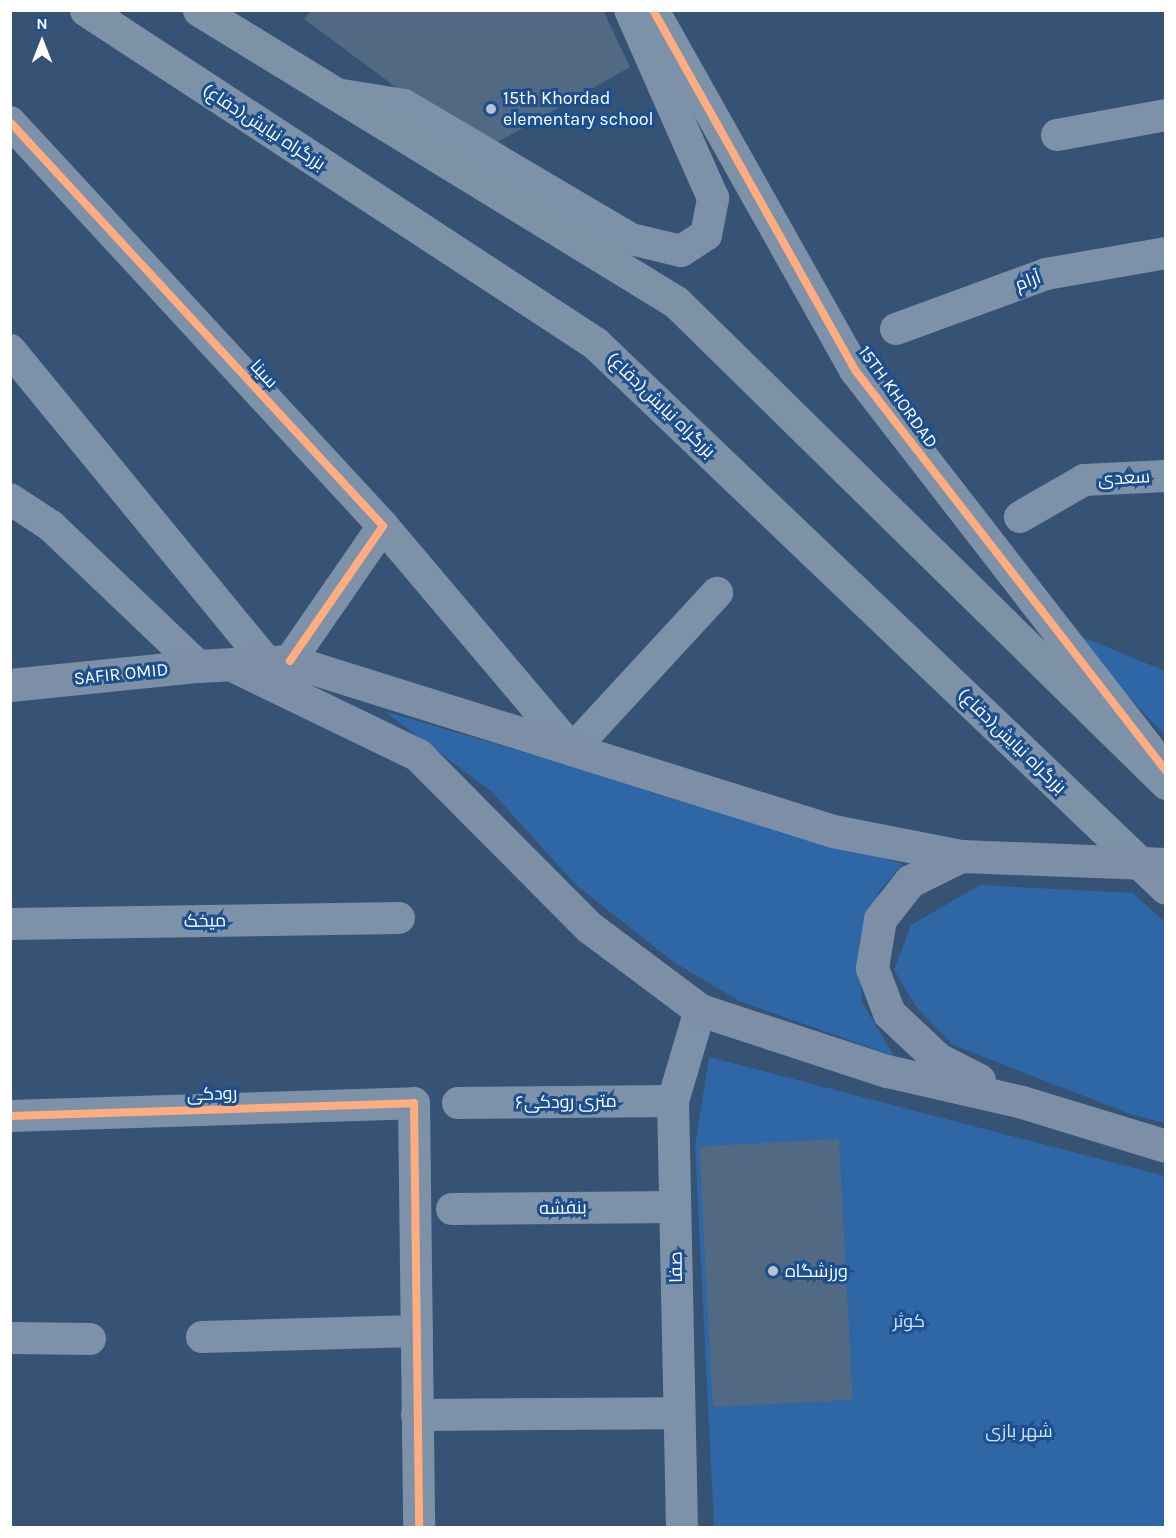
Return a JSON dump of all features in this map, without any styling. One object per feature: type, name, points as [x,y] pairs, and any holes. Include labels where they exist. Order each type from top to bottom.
[{"type":"highway","name":"بزرگراه نیایش(دفاع)","points":[[86,10],[595,343],[1166,888]]},
{"type":"highway","points":[[199,10],[676,302],[1166,783]]},
{"type":"main road","name":"SAFIR OMID","points":[[10,685],[198,666],[277,661]]},
{"type":"main road","points":[[277,661],[833,831],[961,856],[1166,864]]},
{"type":"main road","points":[[232,665],[418,755],[590,927],[700,1010],[887,1071],[1023,1102],[1166,1146]]},
{"type":"main road","points":[[961,856],[910,881],[880,919],[872,968],[889,1013],[938,1059],[1023,1102]]},
{"type":"street","points":[[334,93],[404,105],[631,239],[681,251],[706,235],[712,198],[630,10]]},
{"type":"street","name":"15TH KHORDAD","points":[[653,10],[855,370],[1166,771]]},
{"type":"street","points":[[1057,135],[1166,115]]},
{"type":"street","name":"سینا","points":[[10,122],[383,526],[572,750]]},
{"type":"street","name":"آرام","points":[[896,329],[1046,274],[1166,253]]},
{"type":"street","points":[[10,350],[277,661],[383,526]]},
{"type":"street","name":"سعدی","points":[[1020,517],[1084,480],[1166,476]]},
{"type":"street","points":[[10,499],[51,526],[198,666]]},
{"type":"street","points":[[10,526],[51,526]]},
{"type":"street","points":[[572,750],[717,592]]},
{"type":"street","name":"میخک","points":[[10,924],[399,918]]},
{"type":"street","name":"صفا","points":[[682,1527],[673,1101],[700,1010]]},
{"type":"street","name":"۶متری رودکی","points":[[458,1103],[673,1101]]},
{"type":"street","name":"رودکی","points":[[10,1116],[414,1103],[417,1331]]},
{"type":"street","name":"بنفشه","points":[[452,1209],[675,1207]]},
{"type":"street","points":[[202,1337],[417,1331],[419,1527]]},
{"type":"street","points":[[10,1338],[90,1339]]},
{"type":"street","points":[[417,1415],[680,1413]]},
{"type":"green space","points":[[1065,630],[1165,671],[1165,735]]},
{"type":"green space","points":[[384,711],[903,864],[880,890],[859,941],[862,1002],[894,1056],[739,1001],[675,963],[577,886],[492,792]]},
{"type":"green space","points":[[980,885],[1133,893],[1165,922],[1165,1123],[1130,1114],[953,1045],[917,1008],[894,970],[911,925]]},
{"type":"green space","name":"کوثر","points":[[709,1057],[1165,1176],[1165,1527],[714,1527],[695,1145]]},
{"type":"building","name":"15th Khordad elementary school","points":[[312,10],[603,10],[630,67],[482,151],[304,19]]},
{"type":"building","name":"ورزشگاه","points":[[839,1139],[853,1400],[713,1407],[699,1146]]},
{"type":"cycle path","points":[[653,10],[855,370],[1166,771]]},
{"type":"cycle path","points":[[10,122],[383,526],[290,661]]},
{"type":"cycle path","points":[[10,1116],[414,1103],[419,1528]]},
{"type":"place","name":"15th Khordad elementary school","points":[[491,109]]},
{"type":"place","name":"ورزشگاه","points":[[773,1271]]},
{"type":"park label","name":"شهر بازی","points":[[1019,1431]]}]
